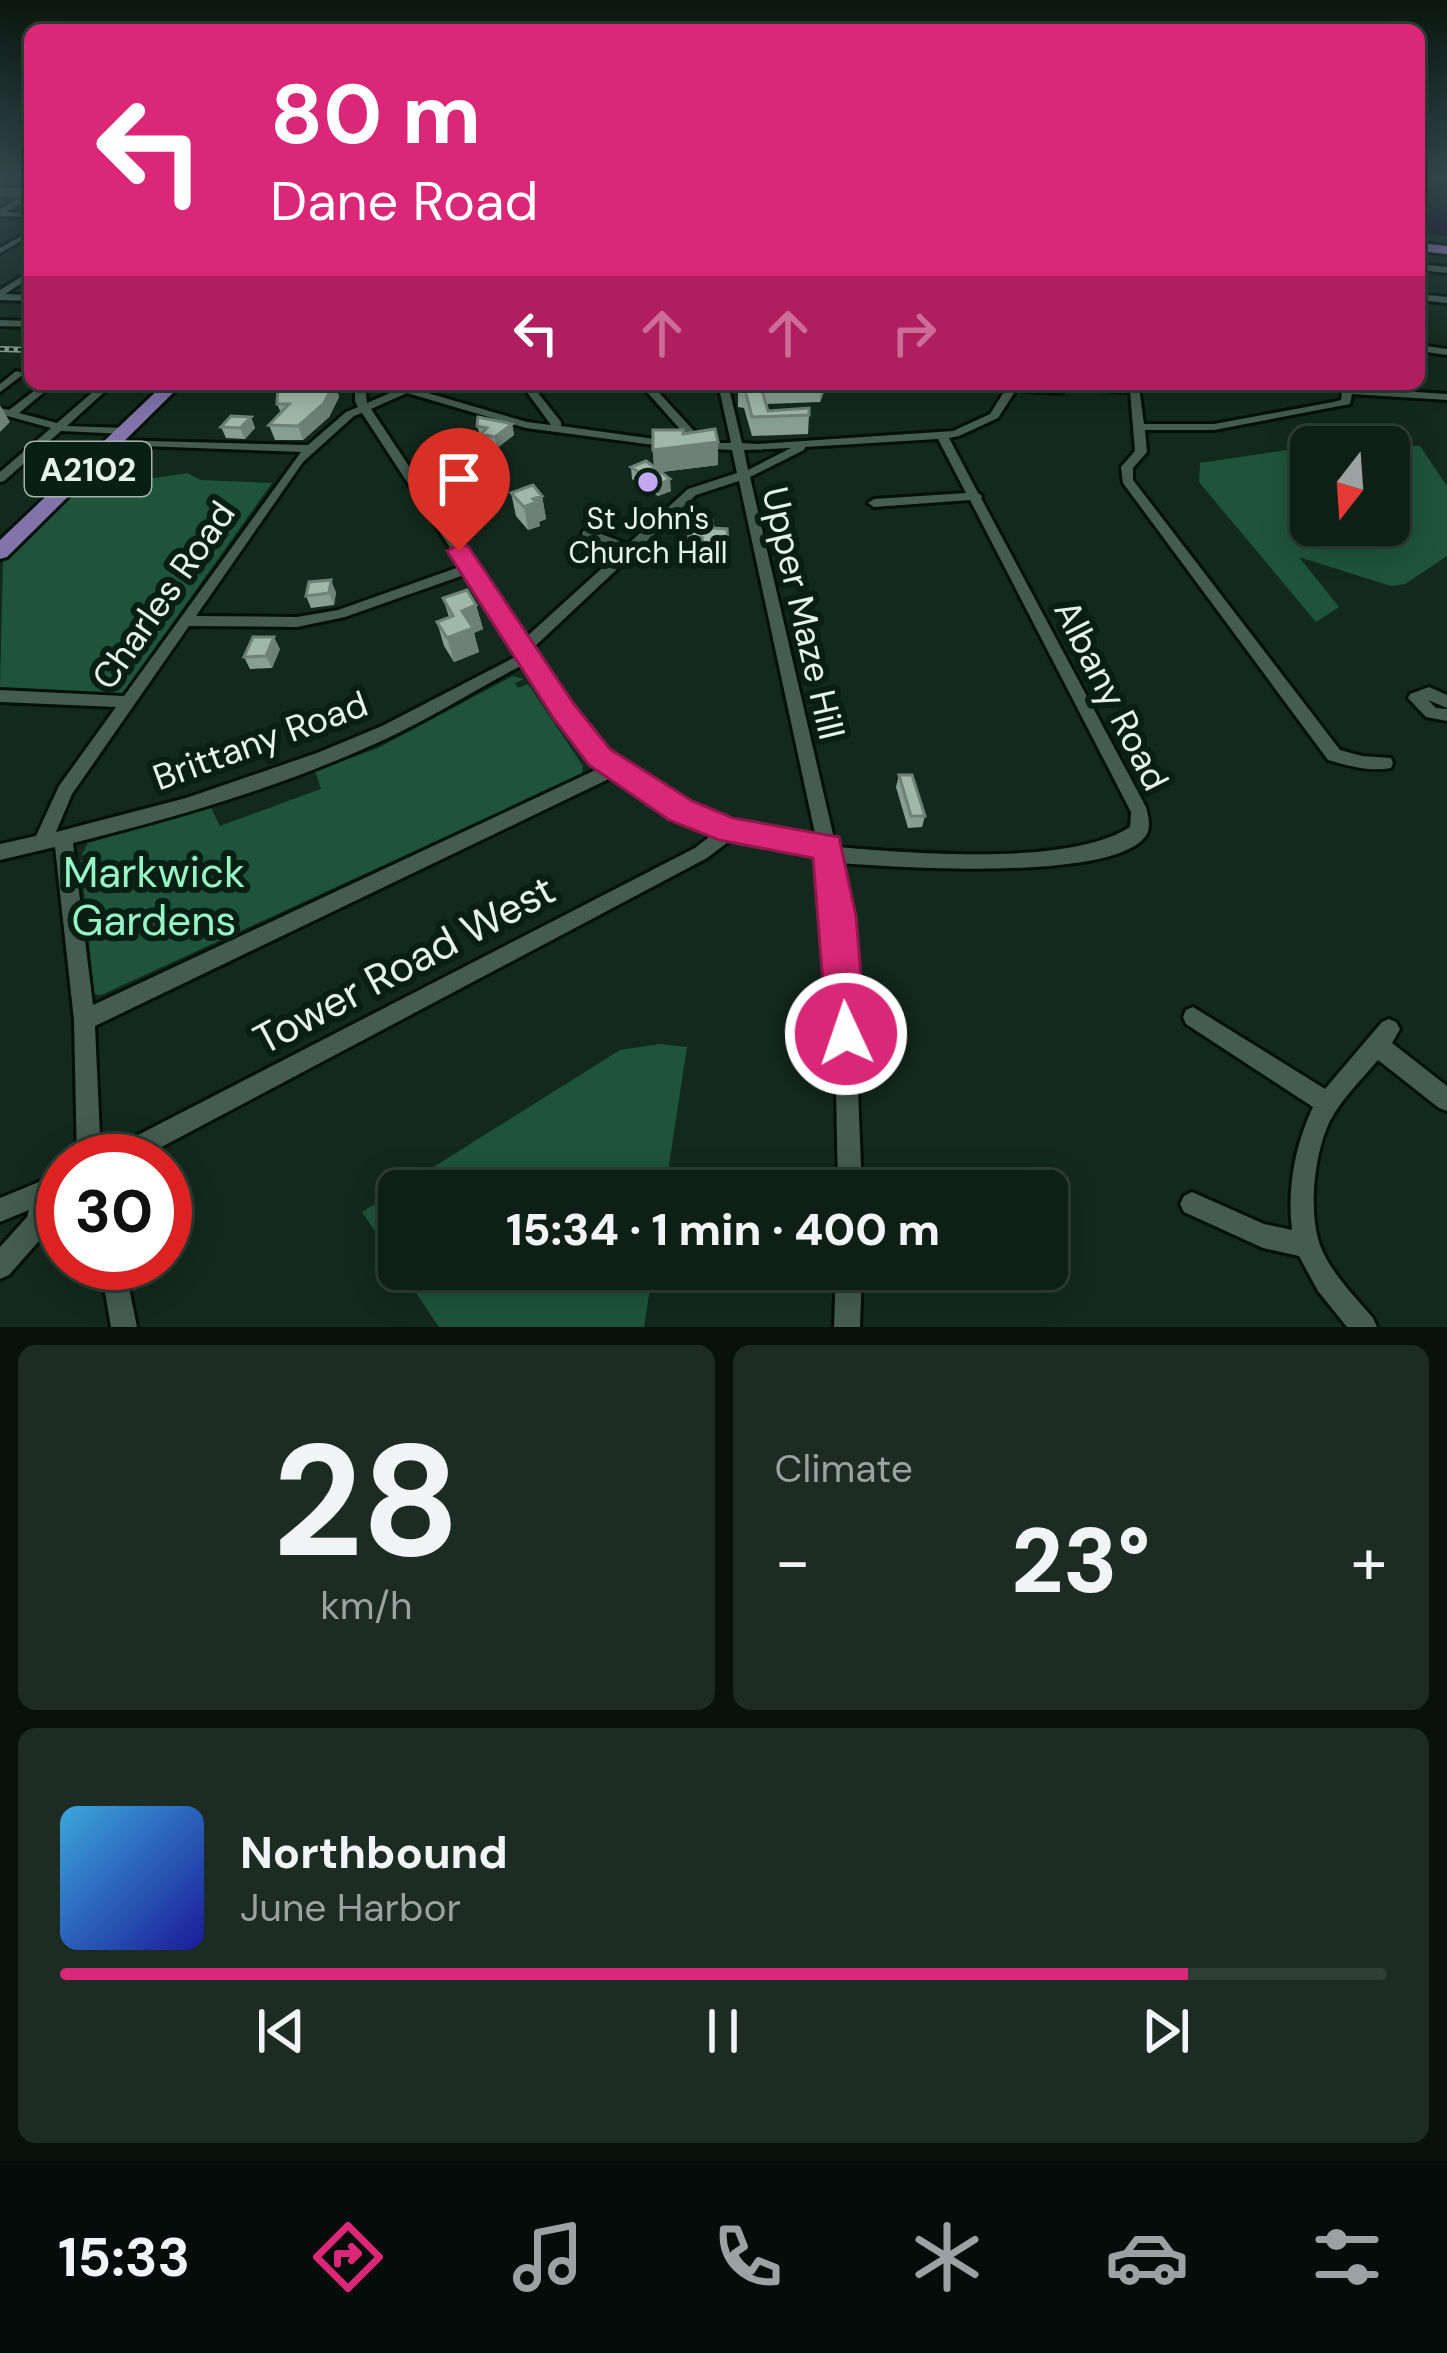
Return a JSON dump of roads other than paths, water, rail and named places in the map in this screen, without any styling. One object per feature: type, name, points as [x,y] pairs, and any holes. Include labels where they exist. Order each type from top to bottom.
[{"type":"main road","name":"A2102","points":[[0,553],[168,390]]},
{"type":"street","points":[[0,371],[20,374],[0,389]]},
{"type":"street","points":[[6,413],[40,390]]},
{"type":"street","points":[[0,478],[101,390]]},
{"type":"street","points":[[359,390],[364,408],[578,732],[614,769],[681,810],[730,831],[828,850]]},
{"type":"street","points":[[530,390],[556,424],[554,429]]},
{"type":"street","points":[[651,390],[702,446]]},
{"type":"street","name":"Upper Maze Hill","points":[[724,390],[828,850],[844,988],[849,1170]]},
{"type":"street","points":[[404,391],[554,429],[736,447],[942,436],[987,421],[1003,406],[1010,390]]},
{"type":"street","points":[[1137,390],[1141,452],[1127,467],[1127,480],[1334,755],[1362,764],[1385,763]]},
{"type":"street","points":[[1142,427],[1214,428],[1346,402],[1348,390]]},
{"type":"street","points":[[1378,390],[1447,397]]},
{"type":"street","name":"Charles Road","points":[[52,840],[65,791],[298,460],[350,414],[404,391]]},
{"type":"street","points":[[6,413],[59,428],[120,437],[312,449]]},
{"type":"street","name":"Albany Road","points":[[828,850],[988,862],[1053,857],[1106,846],[1135,837],[1139,831],[1140,812],[942,436]]},
{"type":"street","name":"Brittany Road","points":[[0,852],[184,806],[371,738],[527,652],[692,492],[808,444]]},
{"type":"street","points":[[874,503],[976,496]]},
{"type":"street","points":[[589,534],[632,550]]},
{"type":"street","points":[[185,621],[297,622],[340,614],[471,568]]},
{"type":"street","points":[[1447,702],[1430,693],[1416,698],[1423,708],[1447,715]]},
{"type":"street","points":[[0,696],[127,702]]},
{"type":"street","points":[[84,1020],[614,769]]},
{"type":"street","name":"Tower Road West","points":[[163,1134],[700,853],[730,831]]},
{"type":"street","points":[[52,840],[84,1020],[88,1134]]},
{"type":"street","points":[[1192,1017],[1328,1103]]},
{"type":"street","points":[[1364,1327],[1332,1289],[1306,1245],[1305,1167],[1315,1126],[1328,1103],[1384,1038],[1447,1100]]},
{"type":"street","points":[[0,1210],[36,1195]]},
{"type":"street","points":[[1192,1204],[1263,1237],[1306,1245]]},
{"type":"street","points":[[0,1266],[36,1225]]},
{"type":"street","points":[[117,1290],[124,1327]]},
{"type":"street","points":[[847,1327],[848,1290]]},
{"type":"railway","points":[[0,349],[24,350]]},
{"type":"place","name":"St John's Church Hall","points":[[648,482]]},
{"type":"park label","name":"Markwick Gardens","points":[[154,896]]}]
